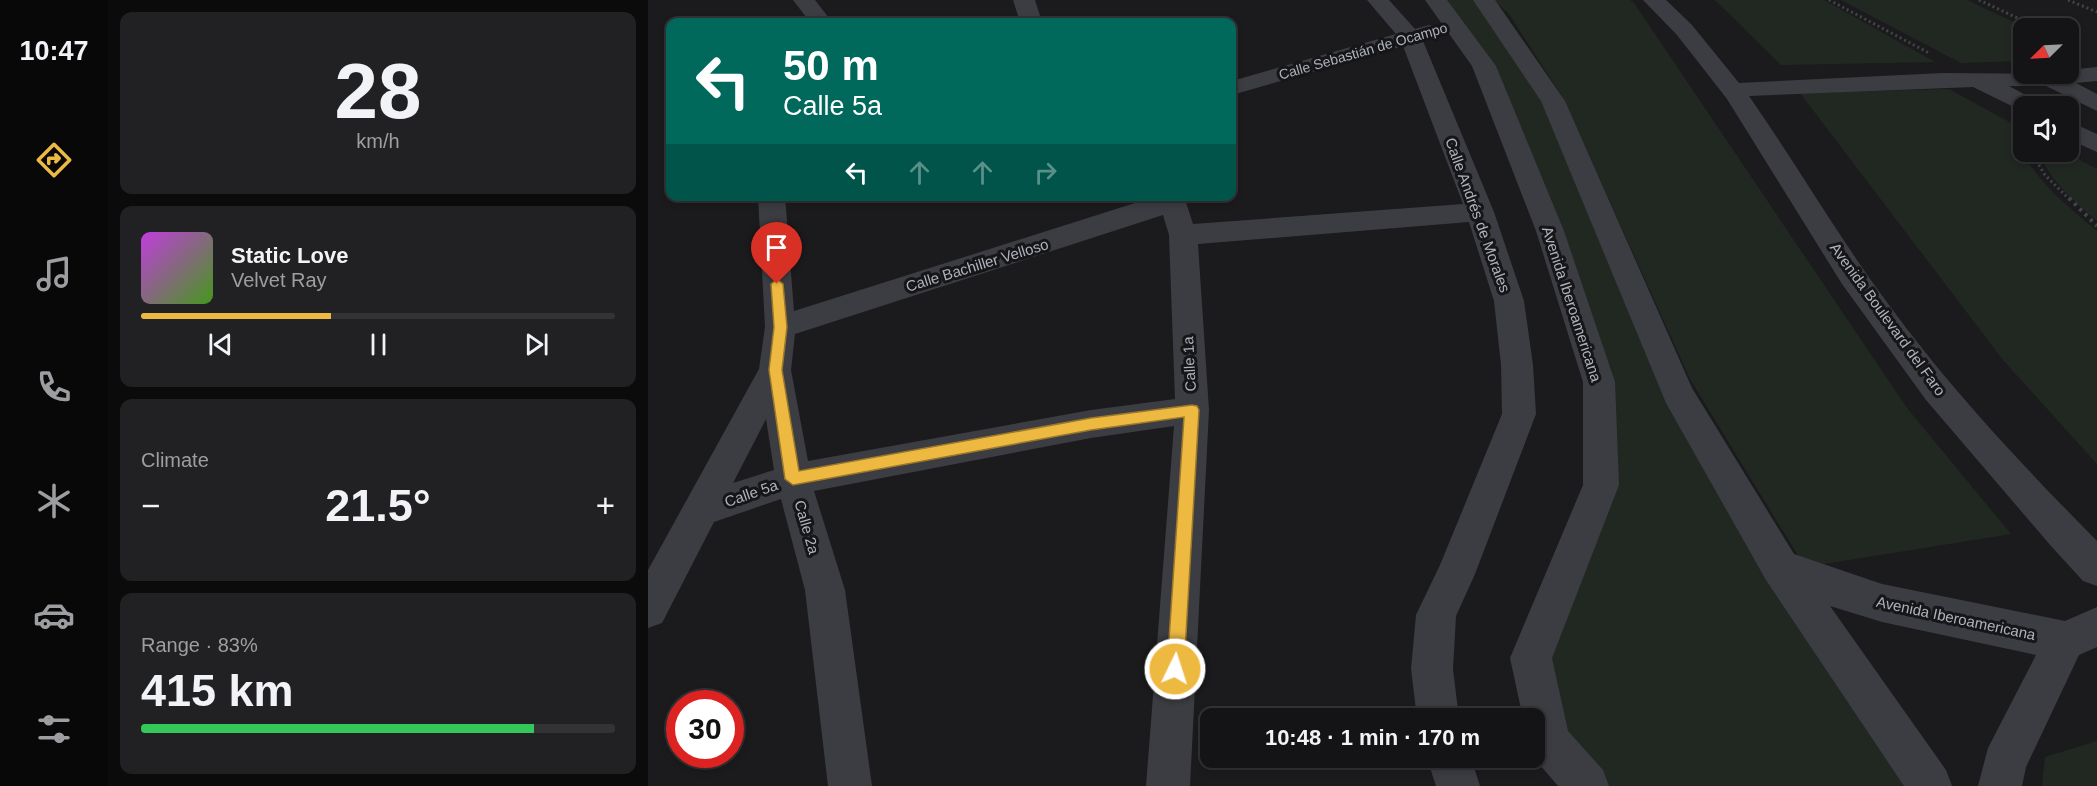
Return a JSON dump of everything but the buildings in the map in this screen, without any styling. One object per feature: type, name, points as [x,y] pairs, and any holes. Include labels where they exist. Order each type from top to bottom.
[{"type":"street","points":[[804,0],[818,18]]},
{"type":"street","points":[[1024,0],[1030,18]]},
{"type":"street","name":"Calle Andrés de Morales","points":[[1378,0],[1410,37],[1480,212],[1509,301],[1517,365],[1519,414],[1460,563],[1436,615],[1432,669],[1437,708]]},
{"type":"street","name":"Avenida Boulevard del Faro","points":[[1654,0],[1735,90],[1853,277],[1928,377],[2021,489],[2097,568]]},
{"type":"street","points":[[1489,7],[1553,101],[1678,394],[1779,567],[1930,786]]},
{"type":"street","name":"Calle Sebastián de Ocampo","points":[[1236,87],[1410,37],[1446,12],[1489,7]]},
{"type":"street","name":"Avenida Iberoamericana","points":[[1446,12],[1484,66],[1550,231],[1599,382],[1601,485],[1531,658],[1548,742],[1587,786]]},
{"type":"street","points":[[2079,76],[2097,74]]},
{"type":"street","points":[[1979,80],[2013,98]]},
{"type":"street","points":[[1735,90],[2013,80]]},
{"type":"street","points":[[2059,84],[2097,104]]},
{"type":"street","points":[[2079,134],[2097,144]]},
{"type":"street","name":"Calle 2a","points":[[771,201],[780,327],[775,370],[793,479],[825,590],[850,786]]},
{"type":"street","name":"Calle Bachiller Velloso","points":[[780,327],[1176,211],[1480,212]]},
{"type":"street","name":"Calle 1a","points":[[1168,786],[1192,410],[1176,211]]},
{"type":"street","name":"Calle 5a","points":[[648,609],[775,370]]},
{"type":"street","name":"Calle 5a","points":[[700,510],[793,479],[1091,424],[1192,410]]},
{"type":"street","name":"Avenida Iberoamericana","points":[[1779,567],[1835,589],[1882,603],[2081,634],[2004,764],[2000,786]]},
{"type":"street","points":[[1452,768],[1458,786]]},
{"type":"path","points":[[1829,0],[1979,80]]},
{"type":"path","points":[[1979,0],[2018,18]]},
{"type":"path","points":[[2068,0],[2097,12]]},
{"type":"path","points":[[2037,162],[2045,175],[2097,226]]},
{"type":"shaded area","points":[[1441,0],[1480,0],[1551,114],[1673,401],[1920,786],[1601,786],[1558,737],[1544,654],[1582,553],[1606,371],[1489,65]]},
{"type":"shaded area","points":[[1494,0],[1630,0],[1634,3],[1907,408],[2011,534],[1805,567],[1690,379],[1563,98],[1509,14]]},
{"type":"shaded area","points":[[1715,0],[1824,0],[1935,62],[1781,65]]},
{"type":"shaded area","points":[[1841,0],[1967,0],[2013,22],[2013,61],[1961,63]]},
{"type":"shaded area","points":[[1949,89],[2011,123],[2013,162],[2029,162],[2057,196],[2097,231],[2097,464],[2003,360],[1800,93]]},
{"type":"shaded area","points":[[2079,159],[2097,169],[2097,221],[2071,198],[2043,162],[2079,162]]},
{"type":"shaded area","points":[[2097,741],[2097,786],[2042,786],[2045,757]]},
{"type":"route","points":[[777,284],[780,327],[775,370],[793,479],[1091,424],[1192,410],[1175,669]]}]
